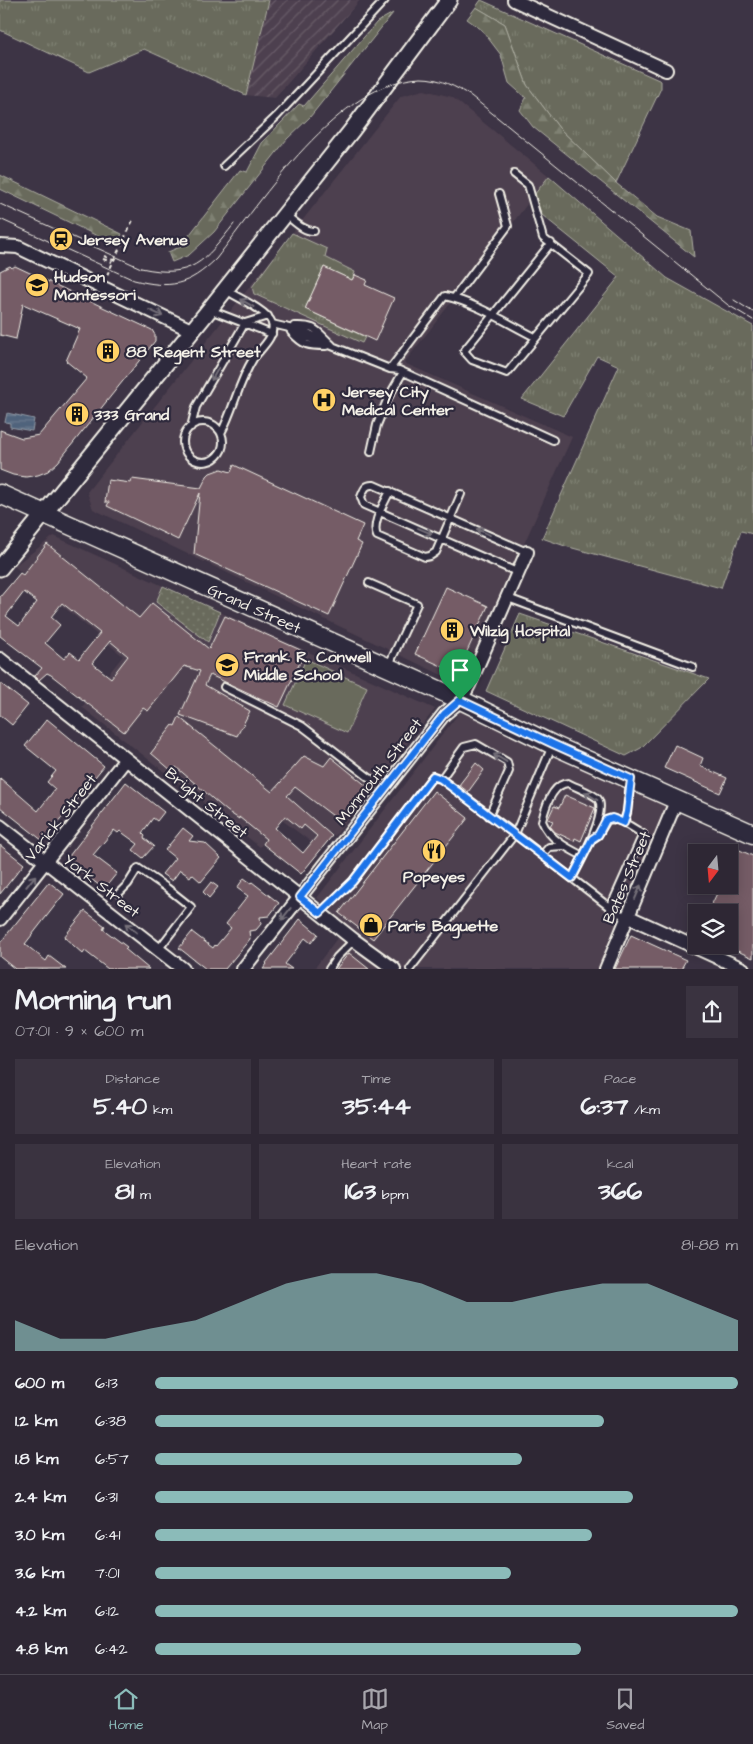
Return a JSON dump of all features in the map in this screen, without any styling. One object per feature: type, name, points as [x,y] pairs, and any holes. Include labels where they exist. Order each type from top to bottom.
[{"type":"main road","name":"Grand Street","points":[[0,494],[460,700],[631,779],[749,828]]},
{"type":"street","points":[[0,568],[210,310],[352,130],[449,0]]},
{"type":"street","points":[[514,0],[666,70]]},
{"type":"street","points":[[0,246],[18,247],[193,331]]},
{"type":"street","name":"Monmouth Street","points":[[243,969],[444,714],[460,700],[470,685],[528,552]]},
{"type":"street","name":"Bright Street","points":[[0,659],[354,940],[394,969]]},
{"type":"street","name":"Varick Street","points":[[0,919],[126,758]]},
{"type":"street","name":"Bates Street","points":[[606,969],[677,799]]},
{"type":"street","name":"York Street","points":[[0,826],[183,969]]},
{"type":"street","points":[[627,916],[743,969]]},
{"type":"lane","points":[[224,166],[278,116],[385,0]]},
{"type":"lane","points":[[514,174],[528,185],[543,238],[551,243],[589,274],[507,373],[472,360],[464,351],[551,243]]},
{"type":"lane","points":[[454,298],[508,226],[499,194]]},
{"type":"lane","points":[[285,214],[304,229],[316,232]]},
{"type":"lane","points":[[221,433],[230,417],[234,399],[243,376],[272,334],[272,324],[268,316],[225,290]]},
{"type":"lane","points":[[390,369],[444,296],[454,298],[536,337]]},
{"type":"lane","points":[[210,310],[272,334]]},
{"type":"lane","points":[[191,427],[207,423],[217,428],[221,433],[223,444],[218,456],[207,462],[200,462],[189,456],[185,450],[184,438],[191,427],[196,407],[244,323],[268,316]]},
{"type":"lane","points":[[272,324],[286,327],[309,325],[332,346]]},
{"type":"lane","points":[[286,327],[301,343],[310,346],[332,346],[390,369],[403,372],[552,440]]},
{"type":"lane","points":[[371,452],[377,425],[388,398],[403,372]]},
{"type":"lane","points":[[519,573],[364,505],[360,497],[365,487],[369,484],[374,485],[528,552]]},
{"type":"lane","points":[[390,491],[374,530],[377,536],[425,557],[436,552],[461,494]]},
{"type":"lane","points":[[368,583],[417,604],[388,668]]},
{"type":"lane","points":[[508,598],[693,667]]},
{"type":"lane","points":[[224,687],[302,726],[384,789]]},
{"type":"lane","points":[[441,779],[464,747],[476,744],[507,762],[509,771],[489,816]]},
{"type":"lane","points":[[410,969],[515,834],[553,744]]},
{"type":"lane","points":[[320,913],[353,881],[433,776],[441,779],[515,834],[610,908],[617,913],[627,916]]},
{"type":"lane","points":[[624,823],[631,779]]},
{"type":"lane","points":[[572,878],[592,839],[593,830],[599,819],[600,804],[598,798],[568,783],[562,783],[554,790],[542,821],[549,834],[563,846],[583,856]]},
{"type":"lane","points":[[592,839],[598,835],[606,820],[612,818],[642,834],[610,908]]},
{"type":"lane","points":[[542,855],[549,847],[563,846]]},
{"type":"lane","points":[[119,893],[128,884],[138,868],[191,907],[158,950]]},
{"type":"lane","points":[[329,969],[337,957],[354,940]]},
{"type":"path","points":[[107,275],[133,220]]},
{"type":"path","points":[[104,257],[113,261]]},
{"type":"shaded area","points":[[269,0],[360,0],[275,98],[246,95]]},
{"type":"shaded area","name":"Jersey City Medical Center","points":[[424,90],[452,97],[549,176],[404,363],[572,437],[461,684],[93,509],[87,492],[401,96]]},
{"type":"shaded area","points":[[54,536],[163,586],[156,602],[208,641],[220,612],[435,709],[335,836],[323,828],[311,842],[282,820],[260,847],[82,707],[123,656],[14,566]]},
{"type":"shaded area","points":[[462,709],[668,803],[606,947],[599,969],[314,969],[347,925],[317,898]]},
{"type":"green space","points":[[0,0],[269,0],[246,95],[144,49],[89,72],[0,30]]},
{"type":"green space","points":[[481,0],[661,81],[661,88],[616,183],[559,128],[527,85],[505,24],[476,7]]},
{"type":"green space","points":[[476,7],[505,24],[527,85],[559,128],[616,183],[657,217],[691,231],[694,257],[533,127],[520,110],[526,98],[509,83],[501,55],[482,30],[467,19]]},
{"type":"green space","points":[[393,13],[310,117],[287,139],[214,232],[189,255],[172,262],[168,252],[180,247],[240,170],[247,172],[262,143],[299,104],[304,106],[377,22]]},
{"type":"green space","points":[[0,175],[122,234],[116,245],[0,189]]},
{"type":"green space","points":[[549,176],[667,278],[753,326],[753,534],[741,531],[721,588],[565,546],[542,538],[619,366],[597,356],[563,416],[522,399],[619,277],[542,215],[534,195]]},
{"type":"green space","points":[[292,233],[327,249],[325,257],[355,272],[352,280],[324,267],[305,309],[365,337],[362,343],[254,294],[252,287]]},
{"type":"green space","points":[[163,586],[220,612],[208,642],[156,602]]},
{"type":"green space","points":[[520,614],[709,679],[641,748],[626,756],[486,691]]},
{"type":"green space","points":[[306,659],[367,687],[347,733],[285,705]]},
{"type":"water","points":[[7,413],[34,419],[32,431],[10,427],[10,423],[5,422]]},
{"type":"building","points":[[10,266],[12,268],[15,266],[152,330],[155,335],[155,341],[58,462],[48,471],[26,477],[0,470],[0,430],[22,438],[39,435],[87,378],[66,361],[80,329],[23,304],[16,339],[0,335],[0,271]]},
{"type":"building","points":[[324,267],[352,280],[355,275],[367,280],[365,285],[394,298],[375,341],[305,309]]},
{"type":"building","points":[[234,465],[363,525],[356,541],[362,544],[329,616],[194,554],[200,493],[178,540],[107,506],[109,502],[105,502],[108,480],[131,483],[132,479],[201,488],[210,473],[221,469],[231,472]]},
{"type":"building","points":[[47,544],[139,618],[152,603],[209,649],[225,616],[305,652],[279,707],[210,675],[205,685],[250,711],[237,736],[180,715],[200,671],[184,666],[148,711],[143,708],[124,732],[51,675],[47,673],[39,680],[35,676],[42,668],[0,636],[0,597],[20,573],[23,575]],"holes":[[[24,592],[37,602],[19,626],[6,616]],[[62,603],[100,633],[79,659],[70,652],[64,659],[45,643],[60,625],[51,617]],[[110,641],[128,656],[111,678],[92,663]]]},
{"type":"building","name":"Wilzig Hospital","points":[[446,587],[488,606],[457,673],[415,654]]},
{"type":"building","points":[[0,683],[28,705],[12,725],[0,715]]},
{"type":"building","points":[[179,717],[272,792],[304,756],[324,766],[331,757],[368,787],[341,822],[295,787],[287,796],[332,836],[301,874],[263,844],[266,839],[239,817],[239,819],[227,811],[176,767],[172,771],[151,753],[173,725],[175,726]],"holes":[[[285,816],[301,829],[304,825],[317,836],[303,853],[275,828]]]},
{"type":"building","points":[[47,719],[104,766],[43,841],[0,807],[0,778],[38,811],[55,789],[47,782],[56,771],[25,746]]},
{"type":"building","points":[[675,745],[703,758],[700,766],[727,778],[720,793],[664,768]]},
{"type":"building","points":[[476,763],[484,770],[468,792],[459,785]]},
{"type":"building","points":[[126,782],[164,812],[157,821],[153,818],[142,833],[145,836],[144,838],[154,846],[143,858],[133,850],[138,844],[120,831],[118,833],[114,830],[93,855],[117,873],[104,889],[66,860]]},
{"type":"building","points":[[434,791],[468,818],[373,939],[339,913]]},
{"type":"building","points":[[565,795],[595,808],[581,841],[575,838],[574,841],[555,832],[550,826],[553,821],[548,819],[554,806],[559,808]]},
{"type":"building","points":[[183,828],[193,836],[189,841],[205,843],[221,858],[201,882],[192,874],[190,877],[180,870],[172,881],[162,874],[175,858],[165,850]]},
{"type":"building","points":[[0,845],[24,864],[0,894]]},
{"type":"building","points":[[738,849],[753,856],[753,958],[738,951],[738,904],[712,904],[717,894],[738,894]]},
{"type":"building","points":[[244,878],[279,903],[269,916],[260,917],[261,924],[256,930],[249,931],[250,939],[225,969],[206,969],[179,948],[192,932],[213,948],[216,946],[231,928],[226,924],[248,896],[237,888]]},
{"type":"building","points":[[49,882],[64,894],[25,944],[46,961],[49,956],[66,969],[15,969],[0,957],[0,943]]},
{"type":"building","points":[[211,882],[218,887],[209,898],[203,892]]},
{"type":"building","points":[[85,911],[105,926],[103,929],[127,947],[125,949],[149,969],[108,969],[85,951],[83,954],[64,937]]},
{"type":"building","points":[[300,919],[318,934],[311,943],[305,938],[285,964],[292,969],[263,969],[266,963]]},
{"type":"building","points":[[631,935],[686,960],[681,969],[615,969]]},
{"type":"building","points":[[349,953],[369,969],[336,969]]},
{"type":"tram line","points":[[0,219],[134,280],[158,284],[178,283],[188,280],[216,259],[279,177],[332,121],[361,99],[391,84],[428,78],[460,89],[471,96],[728,305],[753,320]]},
{"type":"tram line","points":[[0,204],[141,268],[158,271],[185,269],[205,258],[234,224]]},
{"type":"tram line","points":[[734,300],[753,312]]},
{"type":"place","name":"Jersey Avenue","points":[[61,239]]},
{"type":"place","name":"Hudson Montessori","points":[[37,285]]},
{"type":"place","name":"88 Regent Street","points":[[108,351]]},
{"type":"place","name":"Jersey City Medical Center","points":[[324,400]]},
{"type":"place","name":"333 Grand","points":[[77,414]]},
{"type":"place","name":"Wilzig Hospital","points":[[452,630]]},
{"type":"place","name":"Frank R. Conwell Middle School","points":[[227,665]]},
{"type":"place","name":"Popeyes","points":[[434,851]]},
{"type":"place","name":"Paris Baguette","points":[[371,925]]},
{"type":"route","points":[[460,700],[631,779],[624,823],[612,818],[606,820],[598,835],[592,839],[572,878],[441,779],[433,776],[393,826],[353,881],[320,913],[300,897],[444,714],[460,700]]}]
